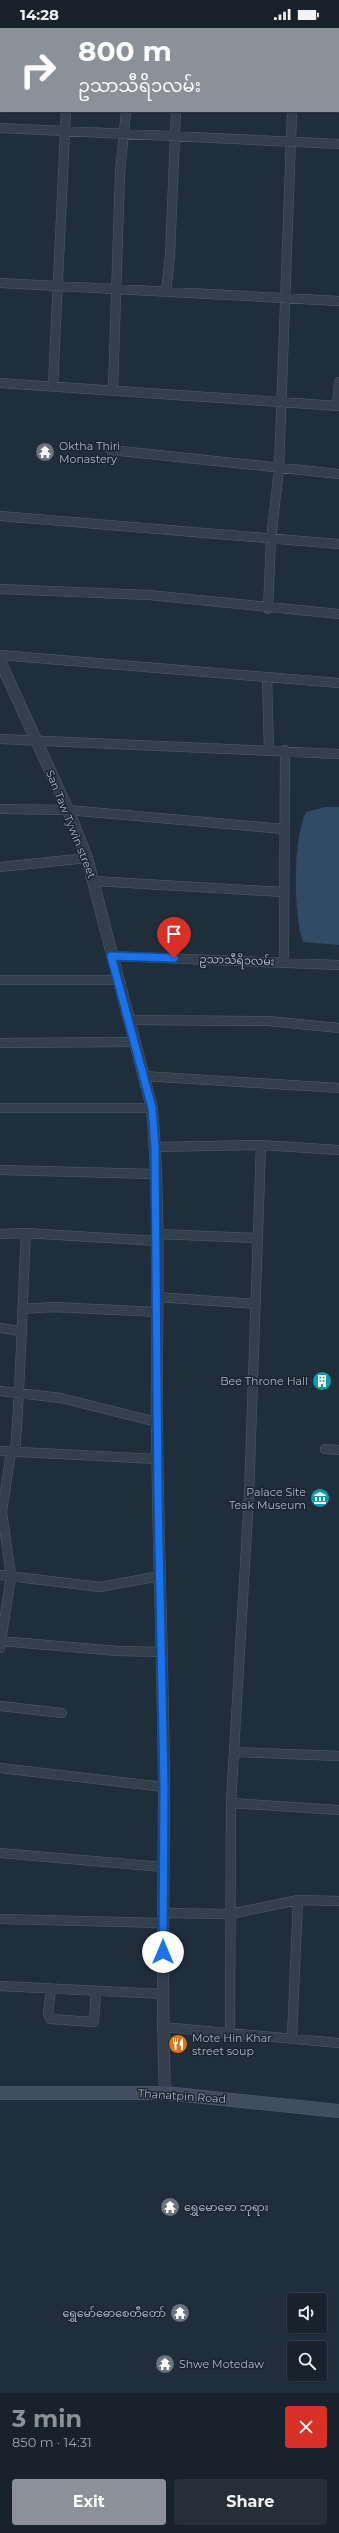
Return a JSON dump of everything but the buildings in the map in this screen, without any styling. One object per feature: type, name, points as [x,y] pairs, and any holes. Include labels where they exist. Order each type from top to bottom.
[{"type":"main road","name":"Thanatpin Road","points":[[0,2094],[165,2093],[339,2111]]},
{"type":"street","points":[[53,386],[66,112]]},
{"type":"street","points":[[113,389],[120,174],[126,134],[126,112]]},
{"type":"street","points":[[166,292],[170,256],[176,112]]},
{"type":"street","points":[[268,608],[271,539],[279,469],[292,112]]},
{"type":"street","points":[[0,128],[339,144]]},
{"type":"street","points":[[0,283],[339,300]]},
{"type":"street","points":[[0,384],[113,389],[338,406],[339,382]]},
{"type":"street","points":[[110,450],[279,469],[339,474]]},
{"type":"street","points":[[0,516],[339,544]]},
{"type":"street","points":[[0,589],[149,595],[339,614]]},
{"type":"street","points":[[0,655],[339,683]]},
{"type":"street","name":"San Taw Tywin street","points":[[0,661],[34,739],[68,810],[87,858],[94,881],[111,956],[152,1108],[156,1174],[158,1312],[157,1459],[164,1787],[162,2027],[165,2093]]},
{"type":"street","points":[[267,677],[269,750]]},
{"type":"street","points":[[0,739],[34,739],[285,750],[339,754]]},
{"type":"street","points":[[284,962],[283,892],[285,750]]},
{"type":"street","points":[[0,810],[68,810],[284,829]]},
{"type":"street","points":[[0,867],[87,858]]},
{"type":"street","points":[[94,881],[283,892]]},
{"type":"street","name":"ဥသာသီရိ၁လမ်း","points":[[111,956],[339,964]]},
{"type":"street","points":[[0,980],[118,980]]},
{"type":"street","points":[[129,1020],[268,1022],[339,1028]]},
{"type":"street","points":[[0,1043],[134,1042]]},
{"type":"street","points":[[144,1076],[339,1088]]},
{"type":"street","points":[[0,1108],[152,1108]]},
{"type":"street","points":[[230,2032],[232,1803],[249,1496],[261,1145]]},
{"type":"street","points":[[155,1147],[261,1145],[339,1150]]},
{"type":"street","points":[[0,1170],[156,1174]]},
{"type":"street","points":[[0,1234],[26,1233],[258,1238]]},
{"type":"street","points":[[0,1648],[11,1576],[1,1512],[13,1453],[20,1394],[20,1331],[26,1233]]},
{"type":"street","points":[[157,1297],[256,1304]]},
{"type":"street","points":[[22,1309],[54,1307],[158,1312]]},
{"type":"street","points":[[0,1328],[20,1331]]},
{"type":"street","points":[[0,1391],[61,1398],[157,1422]]},
{"type":"street","points":[[325,1449],[339,1450]]},
{"type":"street","points":[[0,1451],[13,1453],[157,1459]]},
{"type":"street","points":[[0,1575],[100,1587],[160,1576]]},
{"type":"street","points":[[0,1642],[118,1651],[162,1652]]},
{"type":"street","points":[[0,1706],[62,1713]]},
{"type":"street","points":[[234,1752],[339,1756]]},
{"type":"street","points":[[0,1768],[164,1787]]},
{"type":"street","points":[[232,1803],[339,1810]]},
{"type":"street","points":[[0,1853],[164,1867]]},
{"type":"street","points":[[292,2038],[298,1900]]},
{"type":"street","points":[[0,1919],[163,1918],[230,1914],[298,1900],[339,1901]]},
{"type":"street","points":[[0,1986],[96,1992],[163,1994]]},
{"type":"street","points":[[51,1989],[48,2014],[50,2019],[94,2022],[96,1992]]},
{"type":"street","points":[[162,2027],[339,2043]]},
{"type":"water","points":[[326,807],[339,807],[339,945],[303,942],[297,914],[297,857],[302,824],[306,812]]},
{"type":"place","name":"Oktha Thiri Monastery","points":[[45,452]]},
{"type":"place","name":"Bee Throne Hall","points":[[322,1381]]},
{"type":"place","name":"Palace Site Teak Museum","points":[[320,1498]]},
{"type":"place","name":"Mote Hin Khar street soup","points":[[178,2044]]},
{"type":"place","name":"ရွှေမောဓော ဘုရား","points":[[170,2207]]},
{"type":"place","name":"ရွှေမော်ဓောစေတီတော်","points":[[180,2313]]},
{"type":"place","name":"Shwe Motedaw","points":[[165,2364]]},
{"type":"route","points":[[163,1952],[164,1787],[158,1497],[158,1312],[155,1147],[152,1108],[111,956],[174,958]]}]
